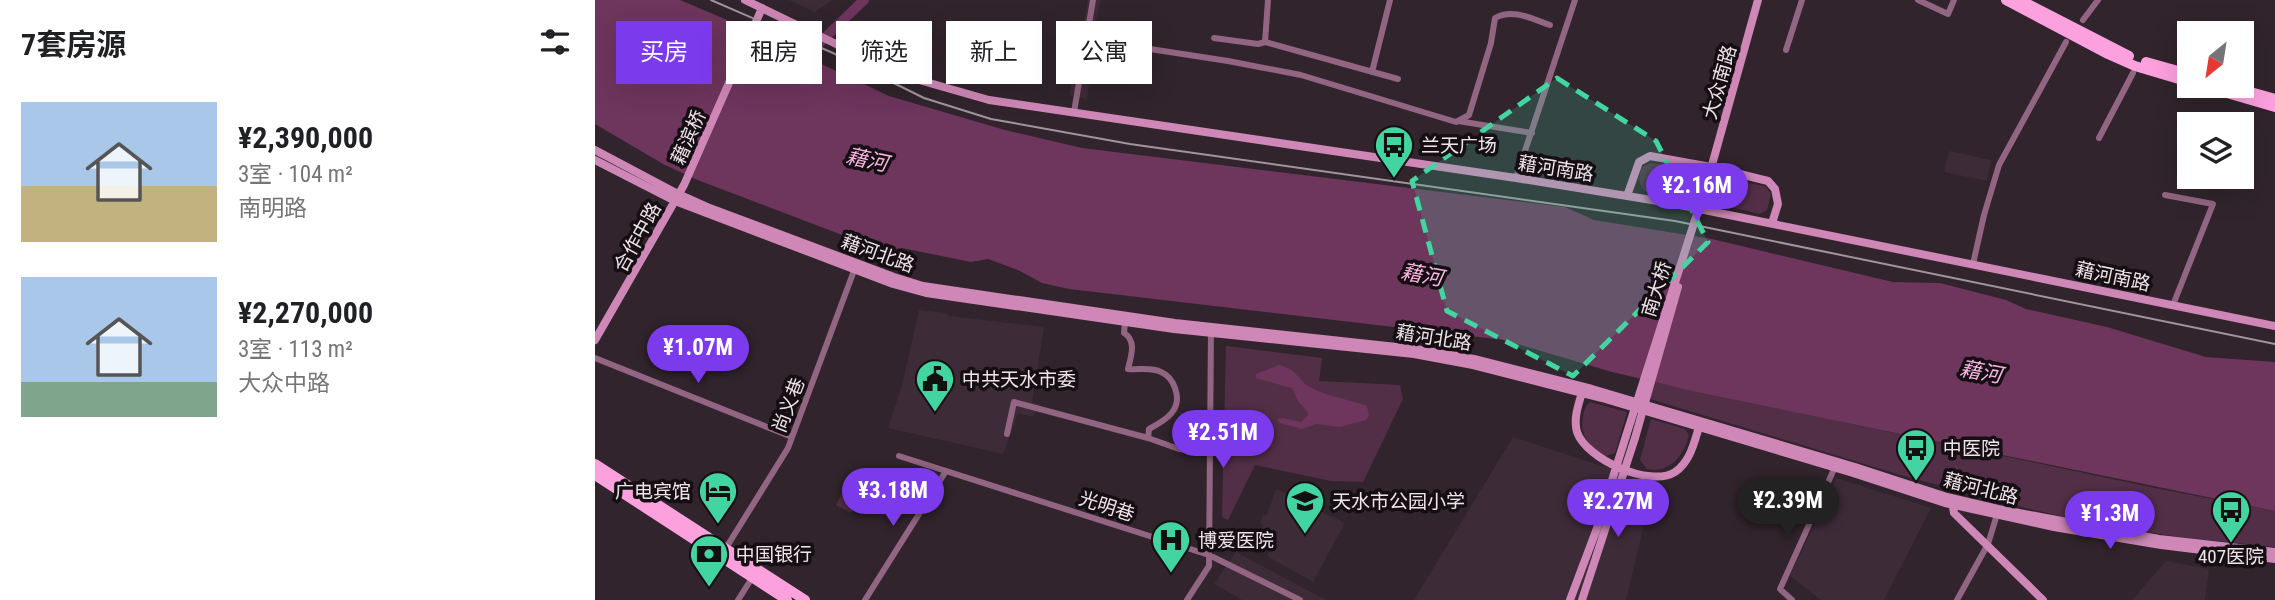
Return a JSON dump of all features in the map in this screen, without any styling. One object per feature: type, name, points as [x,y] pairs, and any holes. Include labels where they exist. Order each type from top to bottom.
[{"type":"main road","name":"藉河南路","points":[[745,0],[919,80],[989,100],[1627,196],[2275,326]]},
{"type":"main road","name":"大众南路","points":[[1711,170],[1758,0]]},
{"type":"main road","points":[[2006,0],[2108,54],[2135,66],[2177,78]]},
{"type":"main road","points":[[2020,0],[2111,48],[2177,71]]},
{"type":"main road","name":"藉滨桥","points":[[684,185],[762,8]]},
{"type":"main road","points":[[2254,93],[2275,99]]},
{"type":"main road","points":[[2244,98],[2275,107]]},
{"type":"main road","name":"藉河北路","points":[[595,150],[677,198]]},
{"type":"main road","points":[[1627,196],[1639,162],[1650,156],[1768,181],[1775,189],[1778,204],[1772,223]]},
{"type":"main road","name":"藉河北路","points":[[595,160],[677,198],[856,265],[923,286],[1211,330]]},
{"type":"main road","name":"南大桥","points":[[1630,437],[1711,170]]},
{"type":"main road","name":"合作中路","points":[[595,340],[684,185]]},
{"type":"main road","name":"藉河北路","points":[[856,265],[893,284],[926,293],[1125,322],[1414,354],[1473,365],[1583,389],[1952,501]]},
{"type":"main road","points":[[1583,389],[1576,416],[1576,430],[1581,442],[1590,452],[1649,478],[1659,478],[1683,465],[1691,453],[1700,424]]},
{"type":"main road","name":"藉河北路","points":[[1700,424],[1835,467],[2054,527],[2148,543],[2275,559]]},
{"type":"main road","points":[[1570,600],[1617,465],[1630,437]]},
{"type":"main road","points":[[1581,600],[1626,469],[1630,437]]},
{"type":"main road","points":[[595,464],[805,600]]},
{"type":"main road","points":[[595,475],[787,600]]},
{"type":"main road","points":[[1952,501],[1954,513],[2043,600]]},
{"type":"main road","name":"藉河北路","points":[[1998,512],[2159,539],[2275,552]]},
{"type":"street","points":[[1089,21],[1093,0]]},
{"type":"street","points":[[1265,42],[1268,0]]},
{"type":"street","points":[[1372,72],[1390,0]]},
{"type":"street","points":[[1516,178],[1575,0]]},
{"type":"street","points":[[1786,50],[1802,0]]},
{"type":"street","points":[[1918,0],[1948,14],[1954,0]]},
{"type":"street","points":[[2083,20],[2098,0]]},
{"type":"street","points":[[1458,121],[1469,115],[1491,43],[1495,18],[1505,13],[1514,13],[1551,25]]},
{"type":"street","points":[[1214,38],[1258,44],[1265,42],[1398,79]]},
{"type":"street","points":[[1973,264],[1999,165],[2066,42]]},
{"type":"street","points":[[1152,49],[1301,75],[1456,122],[1532,132]]},
{"type":"street","points":[[2099,138],[2133,73]]},
{"type":"street","points":[[1074,112],[1078,84]]},
{"type":"street","points":[[2165,195],[2213,204],[2173,305]]},
{"type":"street","name":"尚义巷","points":[[726,548],[788,448],[856,265]]},
{"type":"street","points":[[1125,322],[1123,333],[1129,336],[1132,343],[1128,369],[1162,372],[1174,384],[1178,400],[1175,410],[1167,419],[1149,429],[1147,438]]},
{"type":"street","points":[[1187,600],[1209,566],[1211,330]]},
{"type":"street","points":[[595,358],[792,437]]},
{"type":"street","points":[[1007,434],[1014,402],[1179,449],[1210,453]]},
{"type":"street","name":"光明巷","points":[[899,456],[1209,555],[1300,600]]},
{"type":"street","points":[[1793,600],[1780,589],[1835,467]]},
{"type":"street","points":[[865,600],[946,471]]},
{"type":"street","points":[[1957,600],[1987,544],[1998,512]]},
{"type":"street","points":[[739,600],[752,578]]},
{"type":"highlighted area","points":[[1557,78],[1656,141],[1708,242],[1573,376],[1447,311],[1412,181]]},
{"type":"shaded area","points":[[789,0],[832,0],[815,12]]},
{"type":"shaded area","points":[[1088,0],[1101,0],[1096,21],[1084,21]]},
{"type":"shaded area","points":[[1071,84],[1089,84],[1087,99],[1069,95]]},
{"type":"shaded area","points":[[1949,151],[1991,160],[1987,181],[1944,172]]},
{"type":"shaded area","points":[[1651,163],[1677,168],[1693,177],[1697,182],[1694,201],[1644,191],[1640,174],[1642,167]]},
{"type":"shaded area","points":[[1725,179],[1765,186],[1771,194],[1767,210],[1760,214],[1709,202],[1715,184]]},
{"type":"shaded area","points":[[919,310],[1044,327],[1032,402],[1040,404],[1033,417],[1018,413],[1003,454],[888,428],[902,385]]},
{"type":"shaded area","points":[[1226,346],[1322,358],[1319,381],[1400,385],[1403,399],[1363,482],[1331,481],[1255,465],[1228,520],[1222,517]]},
{"type":"shaded area","points":[[1654,382],[2275,511],[2275,547],[2100,525],[1904,476],[1650,399]]},
{"type":"shaded area","points":[[1590,402],[1627,412],[1615,453],[1603,457],[1584,435],[1583,415]]},
{"type":"shaded area","points":[[1651,419],[1685,429],[1689,435],[1680,456],[1663,469],[1647,469],[1640,460]]},
{"type":"shaded area","points":[[1513,437],[1654,483],[1626,600],[1414,600]]},
{"type":"shaded area","points":[[1836,478],[1931,508],[1884,600],[1821,600],[1790,576]]},
{"type":"shaded area","points":[[848,483],[863,491],[851,513],[836,505]]},
{"type":"shaded area","name":"天水市公园小学","points":[[1276,489],[1345,523],[1313,582],[1267,556],[1273,544],[1272,536],[1260,523],[1263,516],[1267,515]]},
{"type":"shaded area","points":[[1236,552],[1326,600],[1242,600],[1214,584]]},
{"type":"shaded area","points":[[2166,561],[2209,569],[2205,600],[2132,600]]},
{"type":"water","name":"藉河","points":[[595,0],[680,0],[730,21],[726,21],[726,84],[822,84],[822,64],[836,71],[836,84],[864,84],[889,96],[1005,130],[1082,148],[1565,207],[1594,220],[1712,239],[1893,282],[1940,283],[2006,300],[2026,309],[2107,327],[2206,357],[2275,362],[2275,511],[1697,392],[1612,372],[1504,340],[1069,289],[1042,283],[1018,270],[988,259],[971,262],[902,248],[894,249],[892,254],[695,179],[663,164],[595,124]]},
{"type":"water","points":[[1279,365],[1290,369],[1305,384],[1317,390],[1367,406],[1369,416],[1366,420],[1340,427],[1316,424],[1302,429],[1280,423],[1277,419],[1301,422],[1308,415],[1292,388],[1256,378],[1256,374]]},
{"type":"waterway","points":[[822,41],[864,0]]},
{"type":"tram line","points":[[711,0],[833,53],[924,98],[991,119],[1130,144],[1675,221],[2275,344]]},
{"type":"place","name":"兰天广场","points":[[1394,179]]},
{"type":"place","name":"中共天水市委","points":[[935,413]]},
{"type":"place","name":"中医院","points":[[1916,482]]},
{"type":"place","name":"广电宾馆","points":[[718,525]]},
{"type":"place","name":"天水市公园小学","points":[[1305,535]]},
{"type":"place","name":"407医院","points":[[2231,544]]},
{"type":"place","name":"博爱医院","points":[[1171,574]]},
{"type":"place","name":"中国银行","points":[[709,588]]}]
